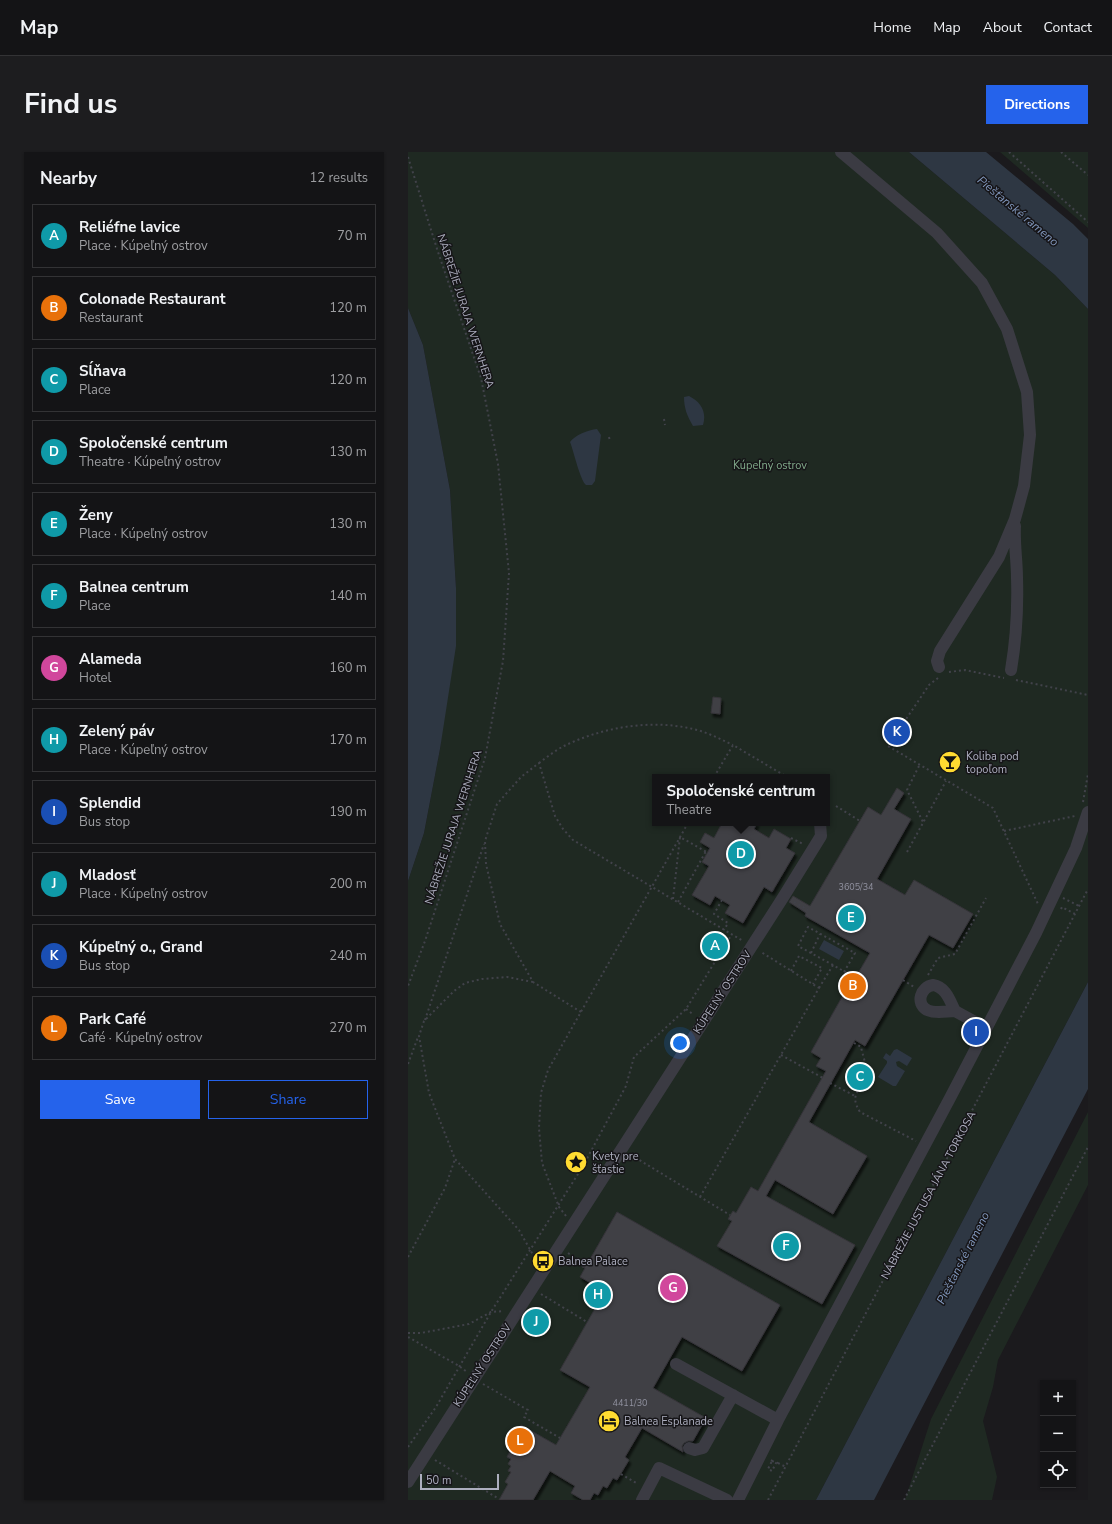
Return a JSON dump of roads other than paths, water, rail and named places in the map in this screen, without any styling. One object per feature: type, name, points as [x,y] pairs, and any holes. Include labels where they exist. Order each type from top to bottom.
[{"type":"street","points":[[841,152],[937,232],[982,284],[1007,329],[1027,392],[1030,435],[1024,486],[1015,519],[999,557],[940,651],[937,661],[942,672]]},
{"type":"street","points":[[1011,670],[1016,640],[1018,580],[1014,537],[1015,519]]},
{"type":"street","points":[[738,1500],[778,1420],[1048,908],[1076,848],[1084,814]]},
{"type":"street","name":"KÚPEĽNÝ OSTROV","points":[[408,1482],[784,896],[821,836],[820,826]]},
{"type":"street","points":[[956,1011],[986,1028]]},
{"type":"street","points":[[676,1364],[778,1420]]},
{"type":"street","points":[[689,1448],[695,1450],[703,1448],[733,1395]]},
{"type":"street","points":[[645,1495],[659,1468],[727,1500]]},
{"type":"water","name":"Piešťanské rameno","points":[[909,152],[986,152],[1073,224],[1088,239],[1088,309],[1055,275]]},
{"type":"water","points":[[408,308],[423,345],[450,490],[456,588],[456,646],[440,749],[424,833],[408,881]]},
{"type":"water","points":[[689,396],[697,401],[702,408],[704,416],[703,425],[693,426],[689,419],[685,408],[684,397]]},
{"type":"water","points":[[597,429],[601,435],[595,481],[592,485],[586,485],[579,472],[570,442],[582,433]]},
{"type":"water","points":[[824,940],[844,951],[839,960],[819,949]]},
{"type":"water","name":"Piešťanské rameno","points":[[1088,982],[1088,1089],[874,1500],[816,1500]]},
{"type":"water","points":[[897,1049],[912,1058],[907,1066],[899,1061],[896,1062],[897,1066],[905,1071],[896,1086],[893,1086],[878,1077],[887,1063],[887,1061],[883,1058],[886,1053],[890,1056],[894,1050]]},
{"type":"place","name":"Kúpeľný o., Grand","points":[[897,732]]},
{"type":"place","name":"Koliba pod topoľom","points":[[950,762]]},
{"type":"place","name":"Spoločenské centrum","points":[[741,854]]},
{"type":"place","name":"Ženy","points":[[851,918]]},
{"type":"place","name":"Reliéfne lavice","points":[[715,946]]},
{"type":"place","name":"Colonade Restaurant","points":[[853,986]]},
{"type":"place","name":"Splendid","points":[[976,1032]]},
{"type":"place","name":"Sĺňava","points":[[860,1077]]},
{"type":"place","name":"Kvety pre šťastie","points":[[576,1162]]},
{"type":"place","name":"Balnea centrum","points":[[786,1246]]},
{"type":"place","name":"Balnea Palace","points":[[543,1261]]},
{"type":"place","name":"Alameda","points":[[673,1288]]},
{"type":"place","name":"Zelený páv","points":[[598,1295]]},
{"type":"place","name":"Mladosť","points":[[536,1322]]},
{"type":"place","name":"Balnea Esplanade","points":[[609,1421]]},
{"type":"place","name":"Park Café","points":[[520,1441]]},
{"type":"park label","name":"Kúpeľný ostrov","points":[[770,465]]}]
